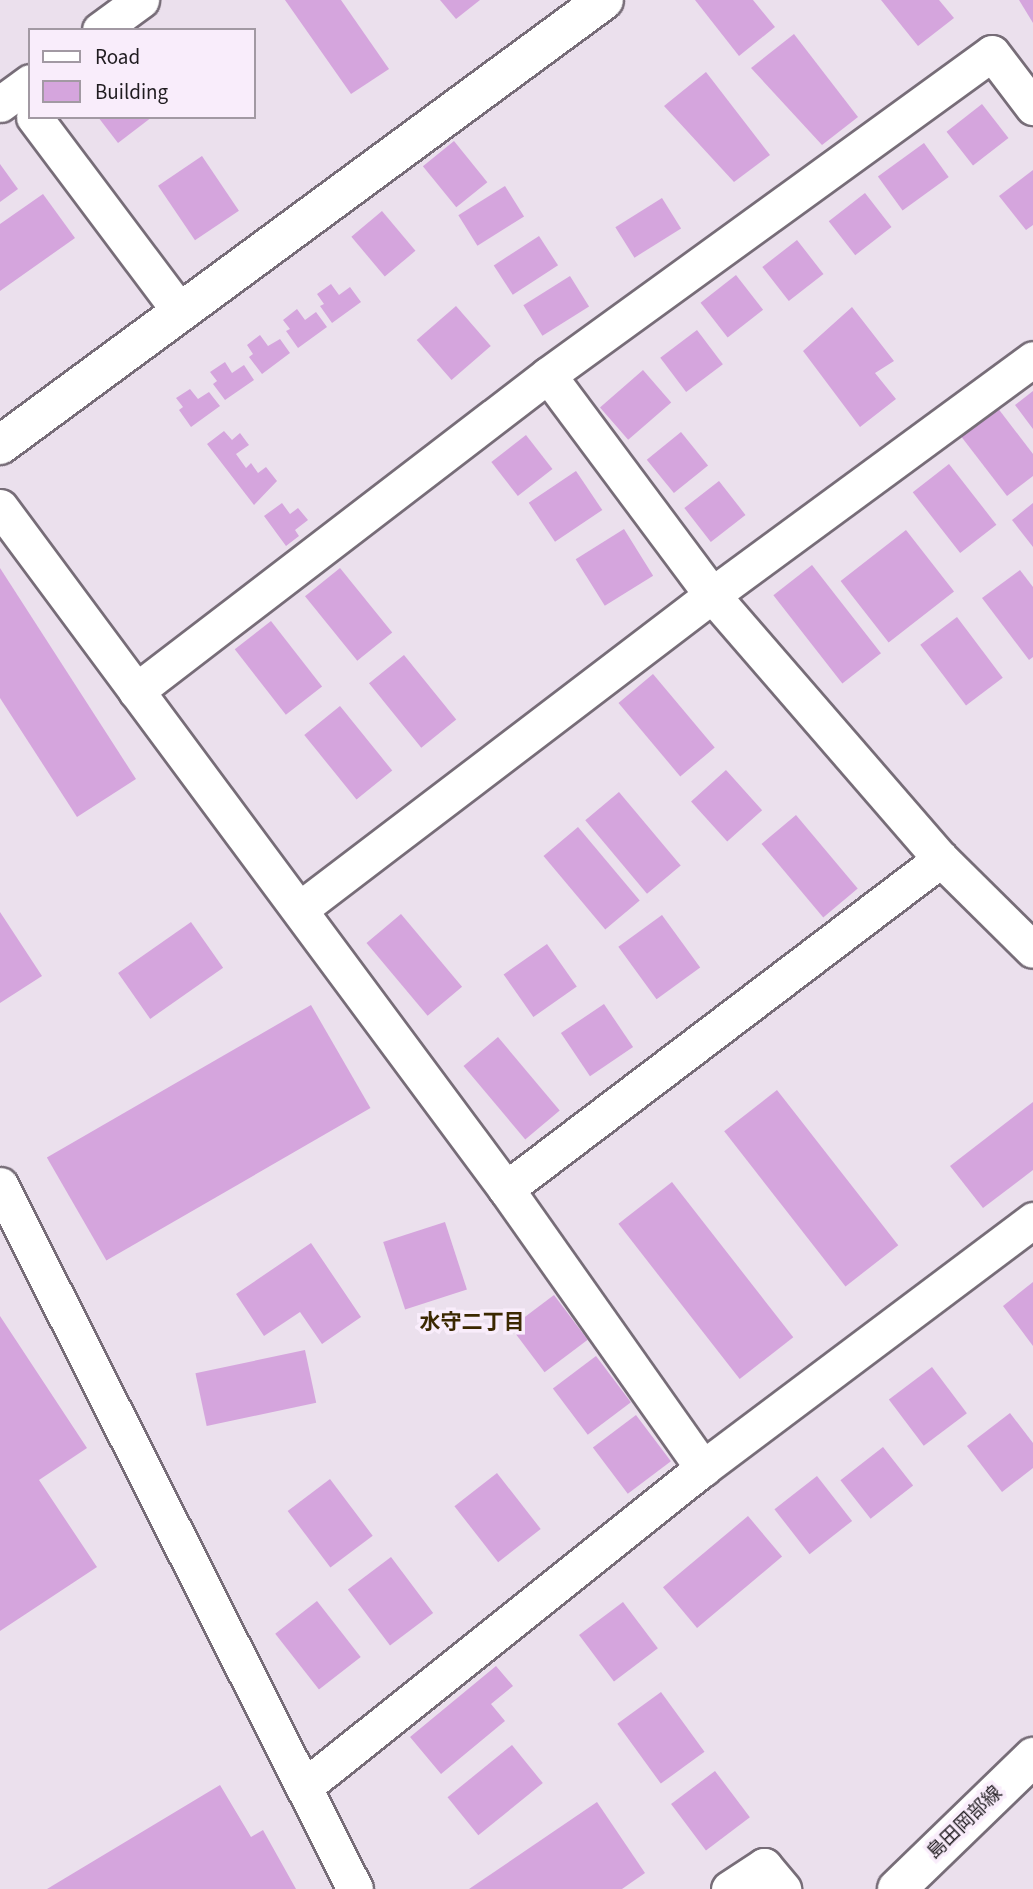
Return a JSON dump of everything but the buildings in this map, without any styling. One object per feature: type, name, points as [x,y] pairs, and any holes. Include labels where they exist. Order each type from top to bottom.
[{"type":"street","points":[[103,28],[141,0]]},
{"type":"street","points":[[0,445],[179,310],[604,0]]},
{"type":"street","points":[[136,691],[548,375],[992,53],[1033,107]]},
{"type":"street","points":[[36,119],[179,310]]},
{"type":"street","points":[[300,909],[712,595],[1033,359]]},
{"type":"street","points":[[548,375],[712,595],[942,859],[1033,950]]},
{"type":"street","points":[[0,507],[506,1188],[704,1468]]},
{"type":"street","points":[[506,1188],[942,859]]},
{"type":"street","points":[[0,1185],[355,1889]]},
{"type":"street","points":[[304,1787],[704,1468],[1033,1220]]},
{"type":"street","name":"島田岡部線","points":[[897,1889],[1033,1757]]},
{"type":"street","points":[[729,1889],[764,1866],[783,1889]]},
{"type":"district","name":"水守二丁目","points":[[472,1322]]}]
